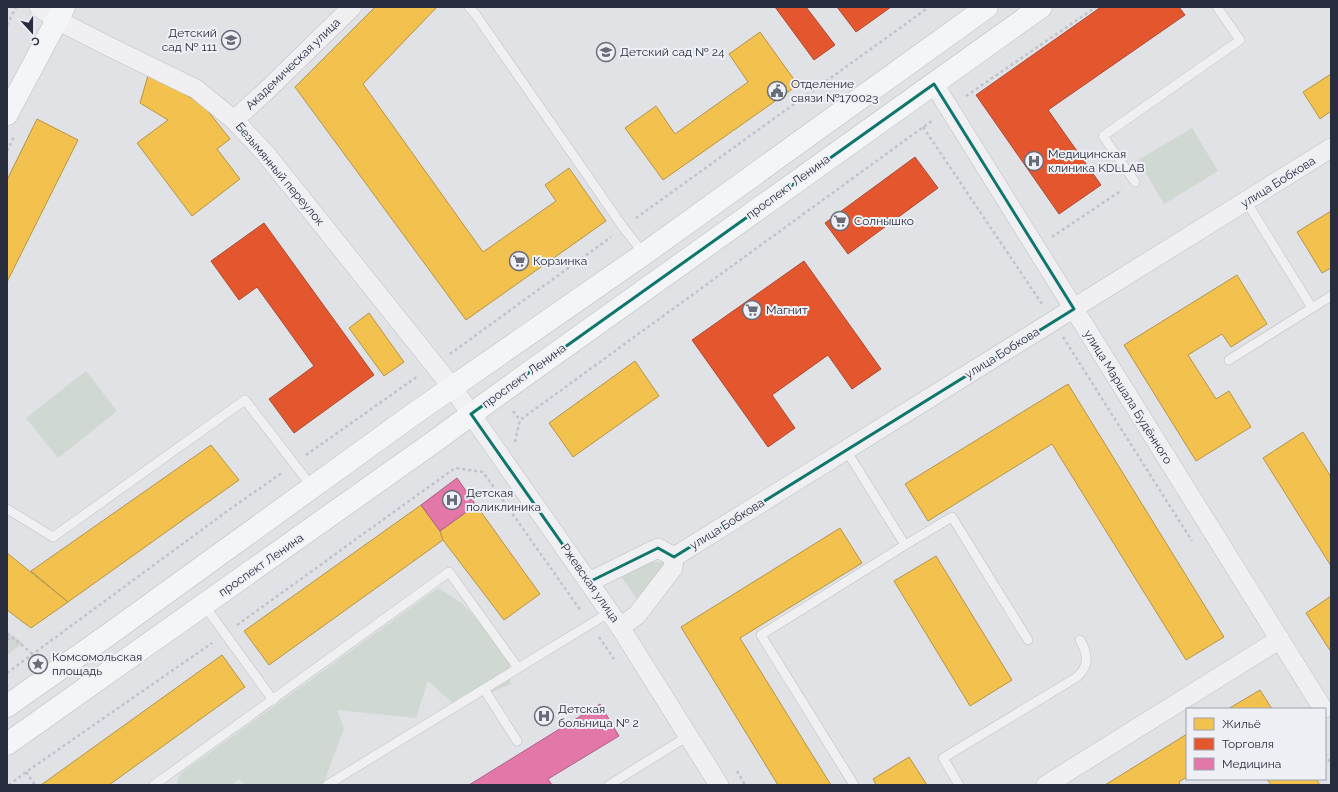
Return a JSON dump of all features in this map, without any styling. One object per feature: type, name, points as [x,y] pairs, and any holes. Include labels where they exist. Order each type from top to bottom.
[{"type":"main road","points":[[7,706],[452,387],[644,254],[987,7]]},
{"type":"main road","name":"проспект Ленина","points":[[7,744],[1041,7]]},
{"type":"main road","points":[[7,114],[61,13]]},
{"type":"street","name":"Безымянный переулок","points":[[39,7],[61,13],[110,47],[196,89],[234,120],[265,153],[452,387]]},
{"type":"street","name":"Академическая улица","points":[[234,120],[265,92],[352,7]]},
{"type":"street","name":"улица Маршала Будённого","points":[[934,84],[1322,708]]},
{"type":"street","name":"улица Бобкова","points":[[674,557],[1331,148]]},
{"type":"street","name":"Ржевская улица","points":[[452,387],[615,619],[719,785]]},
{"type":"street","points":[[589,582],[658,548],[674,557],[673,568],[637,615],[615,619]]},
{"type":"street","points":[[1046,785],[1280,639]]},
{"type":"lane","points":[[469,7],[481,21],[623,228],[644,254]]},
{"type":"lane","points":[[1135,182],[1103,136],[1240,40],[1217,7]]},
{"type":"lane","points":[[1246,201],[1312,308]]},
{"type":"lane","points":[[1229,360],[1331,296]]},
{"type":"lane","points":[[7,509],[53,537],[245,400],[312,487]]},
{"type":"lane","points":[[846,450],[906,545]]},
{"type":"lane","points":[[854,785],[761,635],[952,517],[1028,640]]},
{"type":"lane","points":[[154,785],[449,572],[518,668]]},
{"type":"lane","points":[[204,605],[273,700]]},
{"type":"lane","points":[[327,785],[518,668],[615,619]]},
{"type":"lane","points":[[959,785],[943,758],[1083,671],[1086,664],[1086,655],[1080,640]]},
{"type":"lane","points":[[484,689],[517,740]]},
{"type":"lane","points":[[609,785],[688,736]]},
{"type":"path","points":[[7,26],[16,7]]},
{"type":"path","points":[[464,345],[929,7]]},
{"type":"path","points":[[520,420],[949,109],[966,95],[1096,7]]},
{"type":"path","points":[[923,127],[1053,321],[1194,544]]},
{"type":"path","points":[[1050,238],[1135,182]]},
{"type":"path","points":[[7,674],[219,517],[398,391]]},
{"type":"path","points":[[7,633],[34,655]]},
{"type":"path","points":[[7,639],[15,639]]},
{"type":"path","points":[[26,772],[35,785]]},
{"type":"highlighted area","points":[[934,84],[1074,309],[674,557],[658,548],[589,582],[471,414]]},
{"type":"shaded area","points":[[1192,128],[1218,171],[1164,204],[1138,160]]},
{"type":"shaded area","points":[[86,371],[117,411],[58,458],[26,418]]},
{"type":"shaded area","points":[[649,562],[664,562],[659,576],[636,598],[618,572]]},
{"type":"shaded area","points":[[438,588],[462,603],[493,637],[509,662],[511,684],[457,707],[428,681],[416,718],[337,710],[344,728],[323,785],[247,785],[238,779],[233,785],[176,785],[180,774]]},
{"type":"shaded area","points":[[7,632],[23,643],[7,655]]},
{"type":"building: Жильё","points":[[375,7],[437,7],[363,84],[483,252],[556,201],[545,185],[569,168],[606,221],[466,320],[295,87]]},
{"type":"building: Жильё","points":[[760,32],[798,85],[663,180],[625,128],[656,106],[675,134],[748,82],[729,54]]},
{"type":"building: Жильё","points":[[149,72],[204,106],[230,139],[217,149],[240,179],[192,216],[137,143],[168,120],[140,103]]},
{"type":"building: Жильё","points":[[1331,74],[1331,111],[1320,119],[1303,92]]},
{"type":"building: Жильё","points":[[37,119],[78,140],[7,282],[7,180]]},
{"type":"building: Жильё","points":[[1331,211],[1331,268],[1322,273],[1297,232]]},
{"type":"building: Жильё","points":[[1237,275],[1267,324],[1231,347],[1222,334],[1188,355],[1216,399],[1229,391],[1251,427],[1196,461],[1124,345]]},
{"type":"building: Жильё","points":[[369,313],[404,362],[384,376],[349,328]]},
{"type":"building: Жильё","points":[[635,361],[659,396],[573,457],[549,423]]},
{"type":"building: Жильё","points":[[1068,384],[1224,637],[1186,660],[1052,444],[928,521],[905,484]]},
{"type":"building: Жильё","points":[[1303,432],[1331,477],[1331,566],[1263,458]]},
{"type":"building: Жильё","points":[[211,445],[239,480],[68,602],[31,571]]},
{"type":"building: Жильё","points":[[421,505],[440,531],[443,540],[269,665],[244,631]]},
{"type":"building: Жильё","points":[[476,505],[540,594],[504,620],[443,540],[440,531]]},
{"type":"building: Жильё","points":[[840,528],[862,563],[740,638],[831,785],[778,785],[681,627]]},
{"type":"building: Жильё","points":[[7,553],[68,602],[31,628],[7,610]]},
{"type":"building: Жильё","points":[[936,556],[1012,680],[970,706],[894,581]]},
{"type":"building: Жильё","points":[[1331,596],[1331,652],[1306,613]]},
{"type":"building: Жильё","points":[[222,655],[245,687],[109,785],[41,785]]},
{"type":"building: Жильё","points":[[1260,690],[1271,708],[1230,708]]},
{"type":"building: Жильё","points":[[1186,735],[1186,778],[1180,781],[1179,785],[1105,785]]},
{"type":"building: Жильё","points":[[909,757],[927,785],[876,785],[873,779]]},
{"type":"building: Жильё","points":[[1268,780],[1317,780],[1320,785],[1271,785]]},
{"type":"building: Торговля","points":[[775,7],[806,7],[835,45],[814,60]]},
{"type":"building: Торговля","points":[[837,7],[891,7],[856,32]]},
{"type":"building: Торговля","points":[[1101,7],[1179,7],[1185,15],[1048,110],[1101,185],[1059,214],[976,95]]},
{"type":"building: Торговля","points":[[915,157],[938,188],[848,254],[825,223]]},
{"type":"building: Торговля","points":[[264,223],[374,375],[294,433],[269,399],[314,366],[257,287],[239,300],[211,261]]},
{"type":"building: Торговля","points":[[804,261],[881,369],[852,389],[828,355],[772,395],[795,428],[768,447],[692,340]]},
{"type":"building: Медицина","points":[[457,478],[476,505],[440,531],[421,505]]},
{"type":"building: Медицина","points":[[600,704],[619,736],[548,779],[552,785],[469,785]]},
{"type":"place","name":"Детский сад № 111","points":[[231,40]]},
{"type":"place","name":"Детский сад № 24","points":[[606,52]]},
{"type":"place","name":"Отделение связи №170023","points":[[777,91]]},
{"type":"place","name":"Медицинская клиника KDLLAB","points":[[1034,161]]},
{"type":"place","name":"Солнышко","points":[[840,221]]},
{"type":"place","name":"Корзинка","points":[[519,261]]},
{"type":"place","name":"Магнит","points":[[752,310]]},
{"type":"place","name":"Детская поликлиника","points":[[452,500]]},
{"type":"place","name":"Комсомольская площадь","points":[[38,664]]},
{"type":"place","name":"Детская больница № 2","points":[[544,716]]}]
